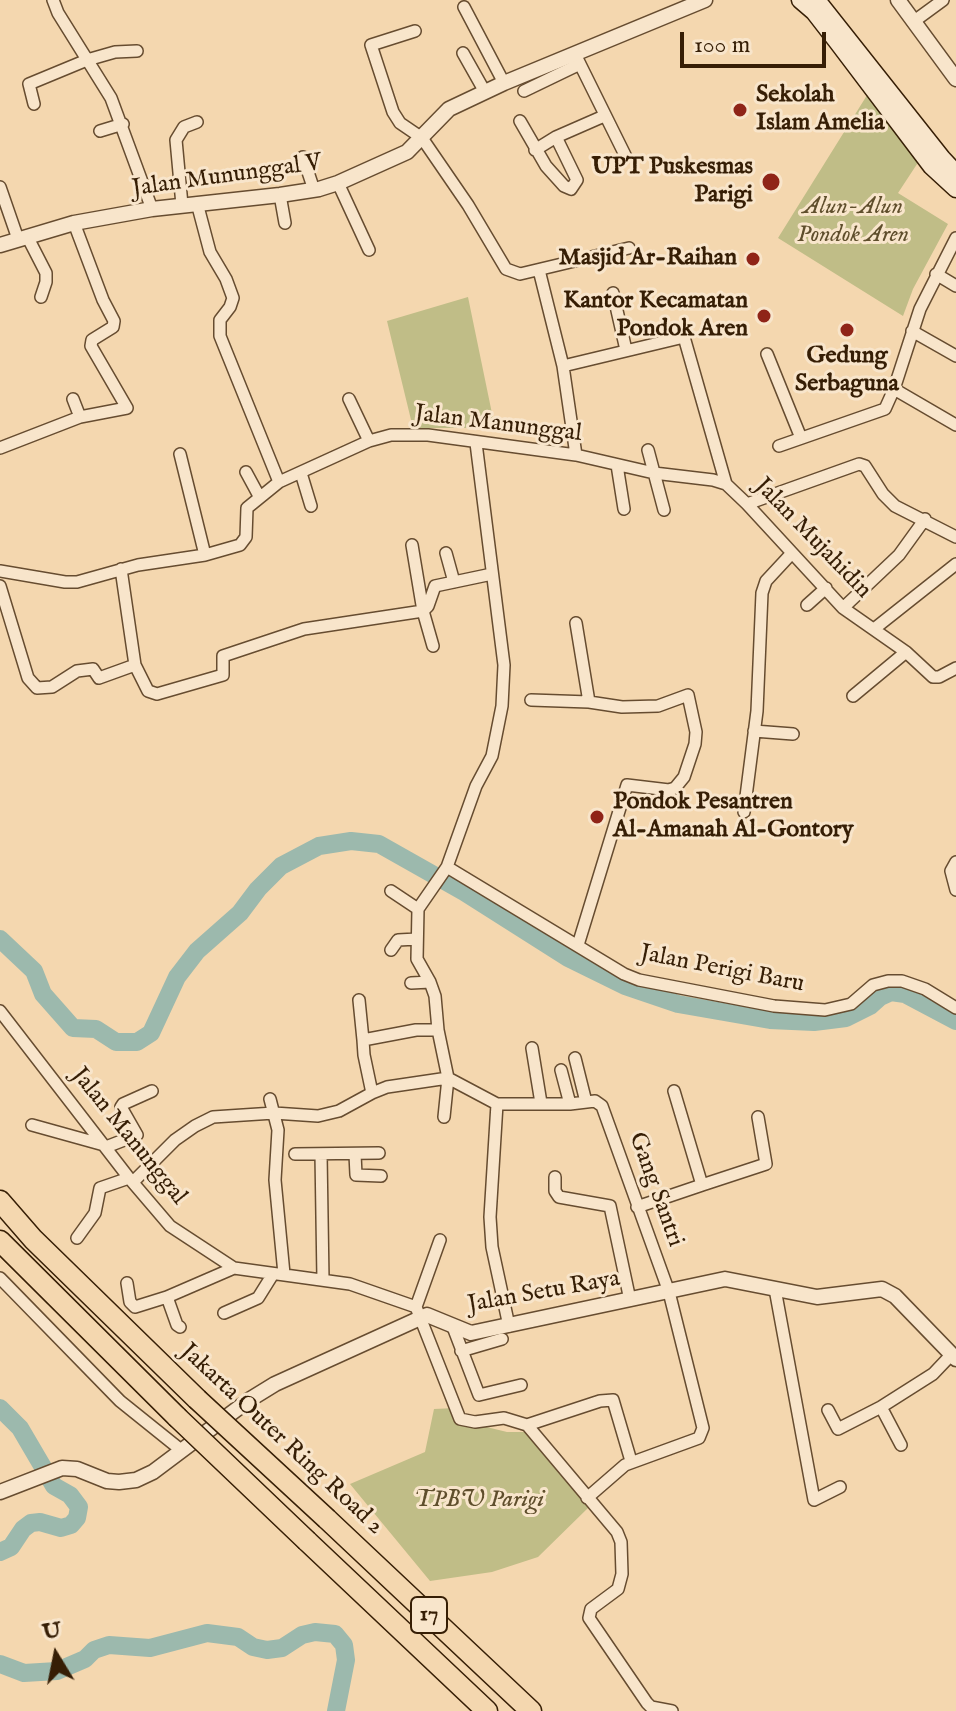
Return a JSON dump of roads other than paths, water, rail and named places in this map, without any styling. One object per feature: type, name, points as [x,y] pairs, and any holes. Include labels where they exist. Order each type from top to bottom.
[{"type":"highway","name":"Jakarta Outer Ring Road 2","points":[[0,1201],[33,1239],[197,1399],[531,1711]]},
{"type":"highway","name":"17","points":[[0,1241],[177,1417],[487,1711]]},
{"type":"main road","points":[[800,0],[956,173]]},
{"type":"main road","points":[[817,0],[875,80],[931,166],[956,189]]},
{"type":"street","points":[[53,0],[111,98],[152,209]]},
{"type":"street","name":"Jalan Mununggal V","points":[[0,245],[74,223],[152,209],[314,190],[338,183],[393,160],[422,138],[444,112],[504,83],[578,59],[705,0]]},
{"type":"street","points":[[898,0],[956,79]]},
{"type":"street","points":[[913,22],[943,0]]},
{"type":"street","points":[[464,7],[504,83]]},
{"type":"street","points":[[415,31],[373,44],[371,48],[396,118],[422,138],[468,205],[506,269],[520,274],[629,248]]},
{"type":"street","points":[[34,104],[29,84],[87,60],[115,52],[137,51]]},
{"type":"street","points":[[463,53],[485,92]]},
{"type":"street","points":[[524,91],[578,59],[626,157]]},
{"type":"street","points":[[535,150],[604,116]]},
{"type":"street","points":[[520,121],[535,150],[568,190],[577,180],[556,137]]},
{"type":"street","points":[[197,122],[184,127],[176,140],[190,204],[233,298],[220,320],[220,336],[279,482]]},
{"type":"street","points":[[100,131],[123,124]]},
{"type":"street","points":[[303,157],[314,190]]},
{"type":"street","points":[[338,183],[369,250]]},
{"type":"street","points":[[0,187],[2,203],[46,273],[41,297]]},
{"type":"street","points":[[280,195],[285,223]]},
{"type":"street","points":[[0,448],[80,417],[127,408],[91,346],[92,340],[113,327],[114,321],[74,223]]},
{"type":"street","points":[[779,446],[885,409],[912,331],[936,274],[956,238]]},
{"type":"street","points":[[539,270],[563,366],[576,455]]},
{"type":"street","points":[[936,274],[956,286]]},
{"type":"street","points":[[613,293],[626,350]]},
{"type":"street","points":[[912,331],[956,356]]},
{"type":"street","points":[[563,366],[684,337],[726,484]]},
{"type":"street","points":[[767,354],[801,438]]},
{"type":"street","points":[[894,389],[956,425]]},
{"type":"street","points":[[73,399],[80,417]]},
{"type":"street","points":[[349,399],[369,441]]},
{"type":"street","name":"Jalan Manunggal","points":[[259,496],[279,482],[369,441],[391,435],[414,434],[576,455],[617,465]]},
{"type":"street","points":[[444,1117],[448,1078],[438,1030],[439,1014],[430,982],[417,959],[418,909],[445,871],[476,786],[492,756],[502,706],[504,665],[476,443]]},
{"type":"street","points":[[648,450],[664,510]]},
{"type":"street","points":[[180,454],[205,555]]},
{"type":"street","points":[[747,504],[859,464],[865,466],[889,501],[956,537]]},
{"type":"street","points":[[617,465],[624,509]]},
{"type":"street","name":"Jalan Mujahidin","points":[[617,465],[726,484],[843,608],[906,652],[934,678],[956,668]]},
{"type":"street","points":[[0,571],[77,582],[121,569],[205,555],[244,541],[247,508],[259,496],[246,472]]},
{"type":"street","points":[[301,473],[311,506]]},
{"type":"street","points":[[843,608],[899,555],[925,519]]},
{"type":"street","points":[[412,545],[423,611],[433,646]]},
{"type":"street","points":[[446,553],[454,582]]},
{"type":"street","points":[[744,812],[754,731],[762,593],[766,581],[792,553]]},
{"type":"street","points":[[874,629],[956,564]]},
{"type":"street","points":[[121,569],[135,665],[148,691],[157,694],[223,675],[223,656],[304,629],[423,611],[435,586],[492,574]]},
{"type":"street","points":[[0,586],[28,678],[37,688],[52,687],[77,671],[93,669],[99,678],[135,665]]},
{"type":"street","points":[[807,605],[826,588]]},
{"type":"street","points":[[576,623],[589,702]]},
{"type":"street","points":[[853,696],[906,652]]},
{"type":"street","points":[[531,700],[589,702],[622,707],[658,706],[688,695],[696,732],[684,777],[675,788],[627,785],[578,945]]},
{"type":"street","points":[[754,731],[793,734]]},
{"type":"street","points":[[956,862],[951,871],[956,890]]},
{"type":"street","name":"Jalan Perigi Baru","points":[[445,871],[639,980],[774,1006],[825,1010],[851,1004],[873,985],[888,981],[914,984],[953,1006]]},
{"type":"street","points":[[391,891],[418,909]]},
{"type":"street","points":[[391,950],[398,940],[417,939]]},
{"type":"street","points":[[411,983],[430,982]]},
{"type":"street","points":[[953,1006],[956,992]]},
{"type":"street","points":[[359,1000],[364,1055],[372,1093]]},
{"type":"street","name":"Jalan Manunggal","points":[[0,1011],[170,1226],[234,1268],[350,1284],[419,1312]]},
{"type":"street","points":[[363,1040],[416,1030],[438,1030]]},
{"type":"street","points":[[532,1048],[541,1103]]},
{"type":"street","points":[[77,1238],[95,1213],[100,1188],[131,1180],[175,1140],[213,1117],[274,1113],[325,1115],[387,1087],[448,1078],[497,1104],[586,1102],[575,1058]]},
{"type":"street","points":[[561,1070],[570,1104]]},
{"type":"street","points":[[32,1125],[105,1146],[137,1135],[121,1107],[152,1091]]},
{"type":"street","points":[[674,1091],[702,1185]]},
{"type":"street","points":[[224,1313],[258,1298],[279,1274],[275,1180],[278,1130],[270,1099]]},
{"type":"street","name":"Gang Santri","points":[[586,1102],[600,1102],[669,1292],[703,1431],[699,1438],[631,1461]]},
{"type":"street","points":[[461,1351],[506,1332],[490,1217],[497,1104]]},
{"type":"street","points":[[637,1207],[766,1164],[758,1117]]},
{"type":"street","points":[[295,1154],[379,1153]]},
{"type":"street","points":[[321,1154],[323,1280]]},
{"type":"street","points":[[355,1154],[356,1175],[381,1176]]},
{"type":"street","points":[[555,1177],[555,1191],[559,1197],[610,1206],[630,1300]]},
{"type":"street","points":[[440,1240],[419,1312],[460,1419],[475,1422],[504,1418],[527,1425],[617,1532],[621,1542],[622,1574],[618,1589],[591,1609],[589,1618],[647,1703],[651,1707],[672,1711]]},
{"type":"street","points":[[127,1283],[130,1302],[134,1307],[167,1297],[234,1268]]},
{"type":"street","points":[[0,1278],[120,1401],[181,1450]]},
{"type":"street","name":"Jalan Setu Raya","points":[[419,1312],[471,1333],[506,1332],[630,1300],[732,1279],[817,1297],[877,1289],[895,1296],[954,1357]]},
{"type":"street","points":[[775,1289],[814,1500],[840,1487]]},
{"type":"street","points":[[167,1297],[180,1327]]},
{"type":"street","points":[[0,1492],[62,1468],[77,1469],[107,1481],[136,1480],[153,1472],[275,1384],[419,1312]]},
{"type":"street","points":[[453,1327],[479,1395],[521,1385]]},
{"type":"street","points":[[828,1410],[838,1429],[881,1407],[954,1357]]},
{"type":"street","points":[[527,1425],[600,1401],[613,1400],[631,1461],[615,1471],[587,1498]]},
{"type":"street","points":[[881,1407],[901,1445]]},
{"type":"waterway","points":[[0,939],[34,971],[43,994],[73,1028],[96,1029],[116,1042],[137,1042],[151,1033],[177,977],[197,951],[240,913],[281,866],[319,846],[351,841],[379,844],[464,892],[568,958],[625,986],[678,1004],[770,1020],[814,1022],[846,1018],[891,992],[905,994],[956,1021]]},
{"type":"waterway","points":[[0,1408],[20,1428],[54,1486],[70,1495],[79,1507],[77,1518],[71,1525],[61,1528],[40,1522],[31,1523],[11,1547],[0,1552]]},
{"type":"waterway","points":[[0,1664],[24,1673],[57,1671],[109,1645],[150,1648],[207,1633],[238,1637],[253,1647],[267,1650],[282,1648],[302,1635],[315,1632],[335,1634],[344,1645],[346,1660],[336,1711]]},
{"type":"place","name":"Sekolah Islam Amelia","points":[[740,110]]},
{"type":"place","name":"UPT Puskesmas Parigi","points":[[771,182]]},
{"type":"place","name":"Masjid Ar-Raihan","points":[[753,259]]},
{"type":"place","name":"Kantor Kecamatan Pondok Aren","points":[[764,316]]},
{"type":"place","name":"Gedung Serbaguna","points":[[847,330]]},
{"type":"place","name":"Pondok Pesantren Al-Amanah Al-Gontory","points":[[597,817]]},
{"type":"park label","name":"Alun-Alun Pondok Aren","points":[[853,222]]},
{"type":"park label","name":"TPBU Parigi","points":[[479,1501]]}]
